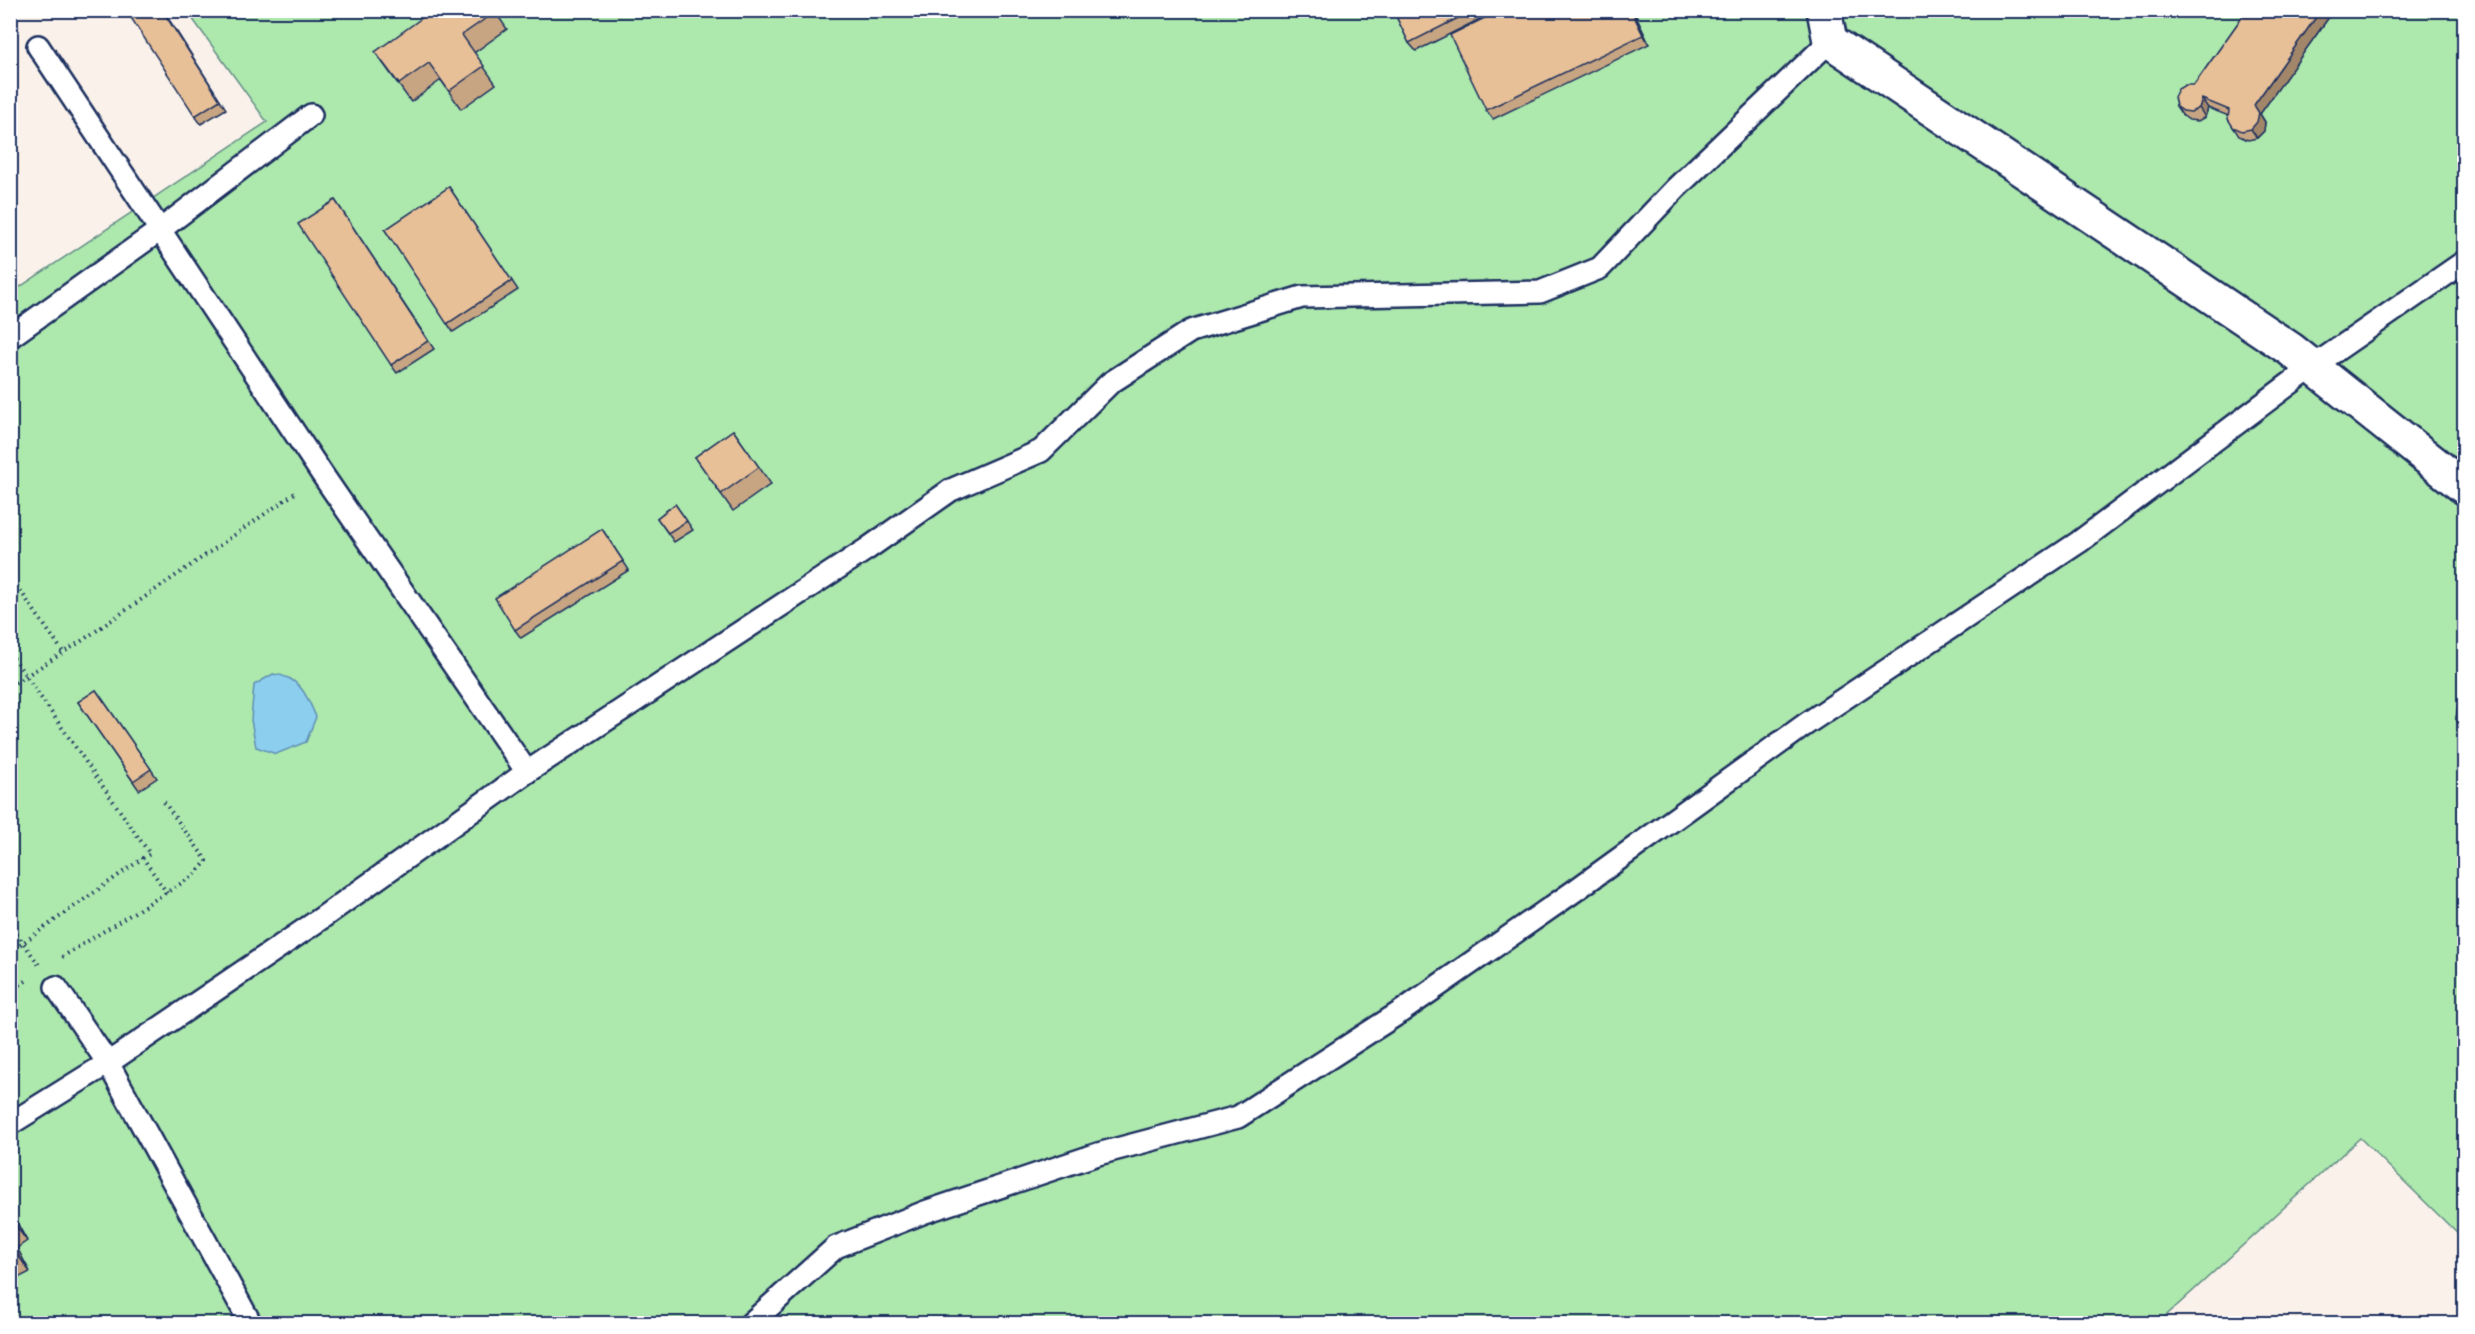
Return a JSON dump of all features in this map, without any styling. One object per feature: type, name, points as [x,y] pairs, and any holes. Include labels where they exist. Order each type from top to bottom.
[{"type":"street","points":[[1827,26],[2290,349],[2464,487]]},
{"type":"lane","points":[[10,1124],[108,1063],[316,922],[527,772],[867,549],[951,490],[1041,451],[1110,383],[1191,331],[1302,297],[1540,292],[1600,268],[1827,26]]},
{"type":"lane","points":[[38,46],[322,474],[527,772]]},
{"type":"lane","points":[[10,337],[160,230],[311,115]]},
{"type":"lane","points":[[750,1323],[837,1247],[925,1212],[1098,1154],[1238,1116],[1402,1011],[1573,892],[1806,724],[2079,542],[2312,367],[2464,262]]},
{"type":"lane","points":[[56,987],[108,1063],[251,1323]]},
{"type":"path","points":[[10,686],[322,474]]},
{"type":"path","points":[[10,576],[63,652]]},
{"type":"path","points":[[10,653],[150,854],[10,952]]},
{"type":"path","points":[[10,992],[43,969],[194,876],[207,861],[164,802]]},
{"type":"path","points":[[143,858],[166,893]]},
{"type":"path","points":[[10,924],[56,987]]},
{"type":"green space","points":[[187,11],[2464,11],[2464,1240],[2360,1138],[2158,1323],[11,1324],[11,293],[267,122]]},
{"type":"water","points":[[273,674],[289,678],[301,688],[316,717],[306,742],[276,754],[256,747],[251,720],[254,685]]},
{"type":"building","points":[[126,10],[162,10],[220,100],[195,116]]},
{"type":"building","points":[[433,10],[494,10],[495,12],[462,35],[484,66],[449,91],[429,63],[399,84],[375,52]]},
{"type":"building","points":[[1393,10],[1474,10],[1409,43]]},
{"type":"building","points":[[1501,10],[1631,10],[1643,35],[1486,110],[1450,35]]},
{"type":"building","points":[[2247,10],[2321,10],[2254,105],[2259,113],[2257,122],[2251,129],[2242,131],[2233,127],[2228,119],[2229,110],[2202,99],[2199,108],[2191,112],[2183,111],[2176,106],[2174,97],[2178,89],[2185,85],[2194,85]]},
{"type":"building","points":[[449,187],[512,281],[447,324],[385,230]]},
{"type":"building","points":[[335,200],[428,341],[391,365],[298,224]]},
{"type":"building","points":[[733,430],[759,467],[721,494],[695,457]]},
{"type":"building","points":[[675,504],[687,521],[668,533],[657,518]]},
{"type":"building","points":[[602,529],[623,561],[515,630],[495,598]]},
{"type":"building","points":[[2464,668],[2464,720],[2456,719]]},
{"type":"building","points":[[96,690],[151,769],[133,781],[78,702]]}]
